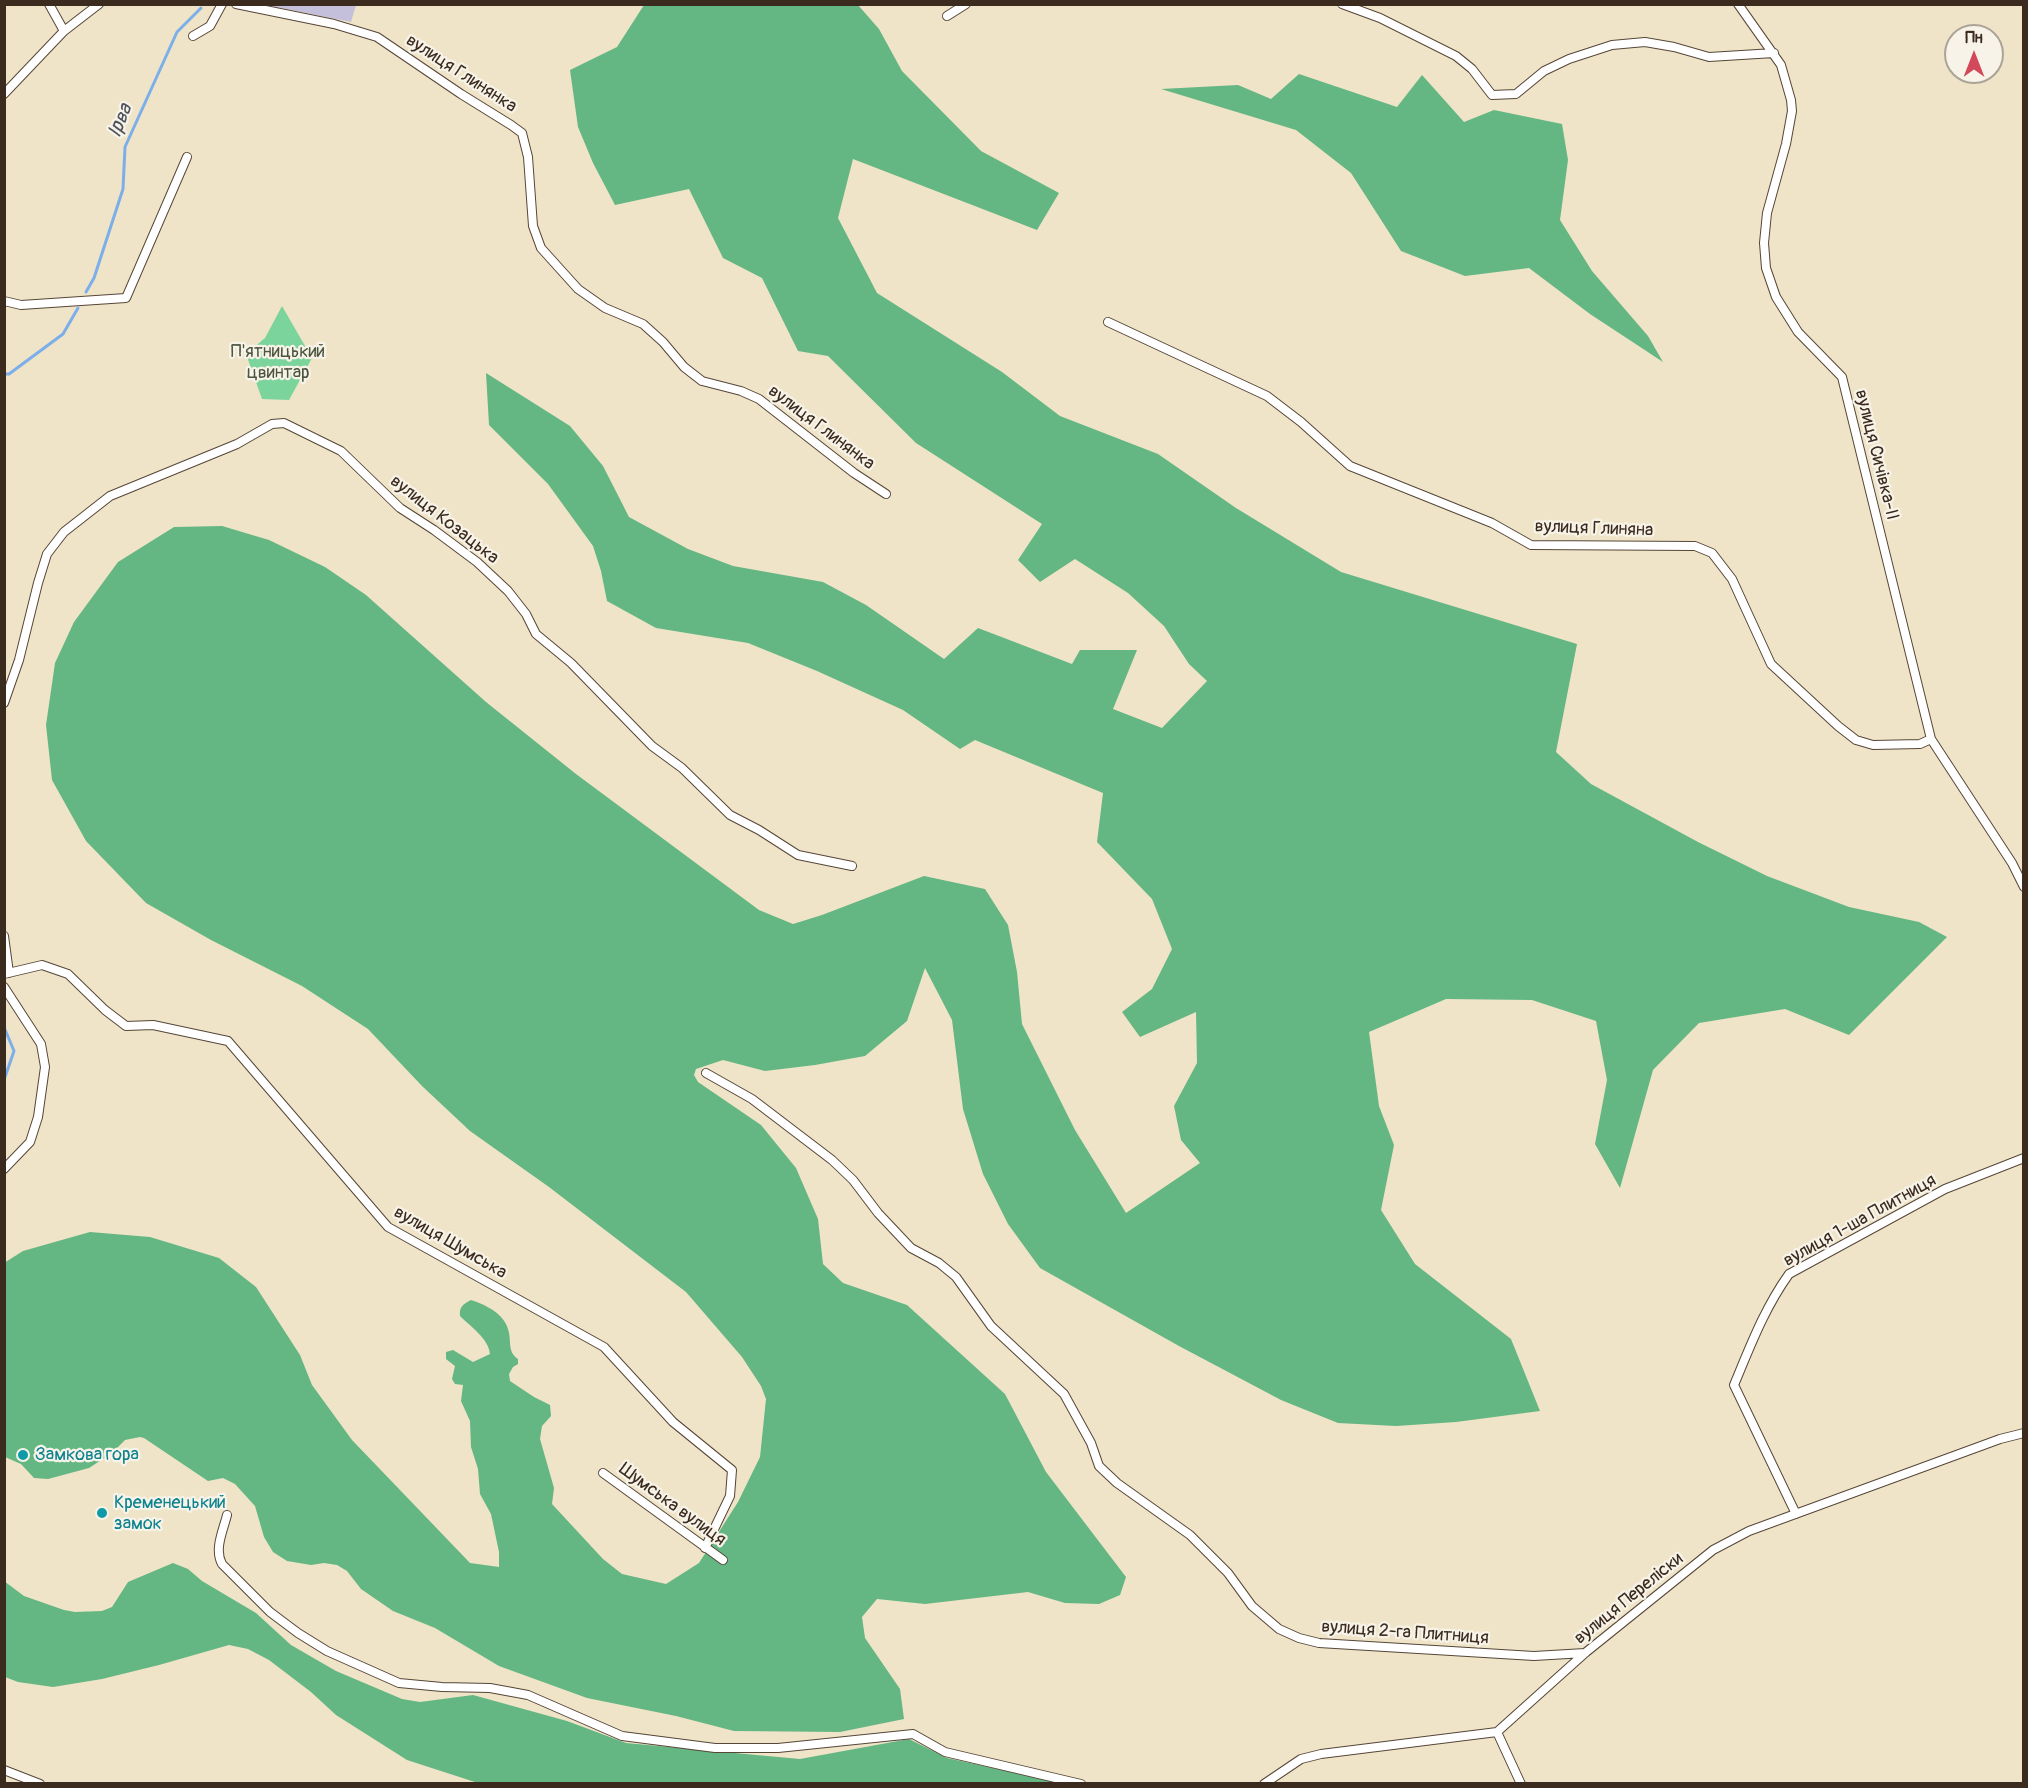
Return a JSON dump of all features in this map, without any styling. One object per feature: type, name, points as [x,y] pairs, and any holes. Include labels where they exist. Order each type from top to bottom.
[{"type":"street","points":[[49,4],[64,31]]},
{"type":"street","points":[[4,94],[64,31],[99,4]]},
{"type":"street","points":[[193,36],[210,26],[222,4]]},
{"type":"street","name":"вулиця Глинянка","points":[[236,4],[334,24],[377,37],[522,133],[528,157],[532,226],[542,248],[578,289],[605,308],[643,324],[663,342],[684,367],[702,381],[759,399],[854,473],[886,494]]},
{"type":"street","points":[[947,16],[966,4]]},
{"type":"street","points":[[1342,4],[1380,18],[1456,56],[1472,69],[1492,95],[1516,94],[1544,70],[1612,45],[1645,42],[1709,57],[1774,52]]},
{"type":"street","name":"вулиця Сичівка-II","points":[[1738,4],[1781,65],[1792,111],[1786,144],[1767,213],[1764,243],[1766,268],[1776,297],[1798,332],[1842,377],[1931,740],[2012,863],[2024,887]]},
{"type":"street","points":[[4,301],[21,305],[126,298],[187,157]]},
{"type":"street","name":"вулиця Глиняна","points":[[1108,322],[1267,396],[1301,422],[1350,466],[1492,523],[1531,545],[1695,546],[1712,553],[1732,579],[1771,664],[1838,726],[1856,740],[1874,745],[1920,744],[1931,740]]},
{"type":"street","name":"вулиця Козацька","points":[[4,703],[19,660],[47,554],[64,532],[110,496],[237,444],[272,424],[284,423],[341,451],[400,508],[477,562],[508,591],[526,614],[536,634],[571,663],[652,746],[682,768],[730,815],[798,855],[852,866]]},
{"type":"street","points":[[4,936],[7,973]]},
{"type":"street","name":"вулиця Шумська","points":[[7,973],[42,965],[68,974],[105,1010],[126,1026],[153,1025],[228,1041],[388,1227],[604,1347],[673,1422],[732,1470],[729,1496],[705,1548]]},
{"type":"street","points":[[4,987],[41,1044],[45,1068],[38,1117],[30,1142],[4,1169]]},
{"type":"street","name":"вулиця 2-га Плитниця","points":[[706,1073],[752,1099],[832,1160],[853,1180],[878,1213],[911,1248],[939,1263],[956,1277],[991,1326],[1064,1394],[1091,1443],[1099,1466],[1117,1483],[1190,1535],[1228,1573],[1252,1606],[1279,1629],[1299,1638],[1319,1643],[1534,1656],[1585,1653]]},
{"type":"street","name":"вулиця 1-ша Плитниця","points":[[1796,1514],[1734,1385],[1755,1333],[1781,1285],[1789,1274],[1876,1229],[1945,1189],[2024,1158]]},
{"type":"street","name":"вулиця Переліски","points":[[1497,1732],[1585,1653],[1713,1550],[1749,1531],[2000,1439],[2024,1433]]},
{"type":"street","name":"Шумська вулиця","points":[[603,1473],[723,1560]]},
{"type":"street","points":[[227,1515],[219,1548],[220,1560],[270,1611],[298,1633],[327,1651],[399,1683],[490,1688],[528,1695],[622,1736],[715,1748],[778,1748],[913,1734],[945,1752],[1081,1784]]},
{"type":"street","points":[[1264,1784],[1301,1759],[1322,1754],[1497,1732],[1521,1784]]},
{"type":"street","points":[[4,1770],[40,1784]]},
{"type":"shaded area","points":[[266,5],[356,5],[351,22]]},
{"type":"green space","points":[[644,5],[858,5],[879,29],[902,71],[981,151],[1059,193],[1037,230],[853,159],[838,218],[877,293],[1002,372],[1060,416],[1158,454],[1236,508],[1341,572],[1577,644],[1556,752],[1591,784],[1698,842],[1767,876],[1849,907],[1919,922],[1947,937],[1849,1035],[1785,1009],[1699,1023],[1653,1070],[1620,1188],[1595,1144],[1607,1080],[1596,1021],[1532,1000],[1446,999],[1369,1032],[1379,1106],[1394,1145],[1381,1210],[1415,1264],[1511,1339],[1540,1411],[1456,1422],[1396,1426],[1338,1423],[1281,1400],[1040,1268],[1008,1224],[983,1174],[963,1109],[952,1020],[925,968],[907,1021],[865,1056],[765,1071],[723,1060],[696,1069],[694,1075],[698,1082],[761,1125],[796,1168],[818,1219],[823,1264],[843,1283],[907,1305],[1005,1394],[1046,1472],[1126,1577],[1120,1595],[1099,1604],[1065,1603],[1028,1592],[925,1604],[877,1599],[862,1617],[865,1638],[900,1689],[904,1719],[840,1732],[734,1731],[676,1716],[587,1698],[499,1666],[435,1628],[393,1611],[361,1589],[347,1571],[337,1565],[324,1563],[311,1565],[287,1561],[273,1552],[264,1537],[255,1506],[235,1484],[223,1478],[208,1481],[144,1438],[125,1440],[112,1453],[89,1468],[48,1479],[34,1478],[21,1464],[5,1457],[4,1263],[23,1251],[90,1232],[150,1237],[219,1258],[256,1287],[300,1355],[312,1385],[352,1440],[470,1563],[499,1567],[499,1552],[491,1514],[480,1494],[478,1469],[471,1447],[470,1421],[461,1401],[463,1385],[455,1384],[452,1379],[455,1366],[446,1359],[446,1352],[453,1350],[473,1362],[490,1354],[483,1338],[460,1316],[462,1306],[471,1300],[494,1311],[507,1326],[511,1350],[518,1359],[518,1364],[509,1374],[510,1381],[550,1405],[551,1416],[542,1426],[540,1439],[554,1488],[552,1504],[603,1559],[622,1574],[666,1584],[699,1563],[738,1502],[760,1457],[766,1399],[761,1386],[742,1357],[686,1292],[549,1187],[470,1131],[422,1086],[368,1029],[302,986],[211,940],[146,903],[86,841],[52,780],[46,725],[55,663],[74,622],[118,562],[174,527],[222,526],[269,540],[325,567],[366,595],[486,702],[576,774],[759,910],[793,924],[924,876],[985,889],[1008,925],[1017,972],[1022,1024],[1075,1130],[1126,1213],[1200,1163],[1181,1140],[1174,1106],[1197,1063],[1196,1012],[1140,1037],[1122,1012],[1152,989],[1172,949],[1152,899],[1097,842],[1103,793],[975,740],[960,749],[903,710],[748,643],[656,628],[607,601],[593,546],[548,484],[489,425],[486,373],[570,426],[603,466],[629,517],[688,549],[733,566],[823,582],[866,605],[944,659],[978,628],[1072,664],[1080,650],[1137,650],[1113,709],[1162,728],[1207,681],[1189,664],[1164,626],[1128,593],[1075,559],[1040,582],[1018,560],[1042,524],[916,443],[828,356],[798,351],[762,278],[723,258],[689,189],[615,205],[593,163],[578,127],[570,70],[617,47]]},
{"type":"green space","points":[[1299,74],[1397,107],[1422,75],[1464,122],[1494,110],[1562,124],[1568,160],[1560,220],[1592,271],[1648,336],[1663,362],[1590,314],[1529,268],[1465,276],[1401,251],[1351,173],[1296,130],[1161,89],[1238,85],[1271,99]]},
{"type":"green space","name":"П'ятницький цвинтар","points":[[282,306],[312,358],[289,400],[262,399],[246,354],[265,338]]},
{"type":"green space","points":[[173,1563],[188,1569],[202,1581],[256,1613],[291,1645],[336,1671],[402,1699],[420,1702],[473,1695],[567,1721],[626,1743],[800,1759],[909,1739],[947,1758],[1062,1783],[478,1783],[407,1760],[336,1715],[311,1692],[269,1660],[248,1649],[229,1645],[102,1679],[53,1687],[18,1682],[5,1677],[4,1581],[24,1596],[64,1610],[102,1611],[112,1607],[128,1582]]},
{"type":"waterway","name":"Ірва","points":[[86,292],[94,278],[123,189],[125,147],[177,32],[201,8]]},
{"type":"waterway","name":"Ірва","points":[[4,374],[9,374],[63,334],[78,308]]},
{"type":"waterway","name":"Ірва","points":[[4,1027],[14,1051],[4,1080]]},
{"type":"place","name":"Замкова гора","points":[[23,1455]]},
{"type":"place","name":"Кременецький замок","points":[[102,1513]]}]
